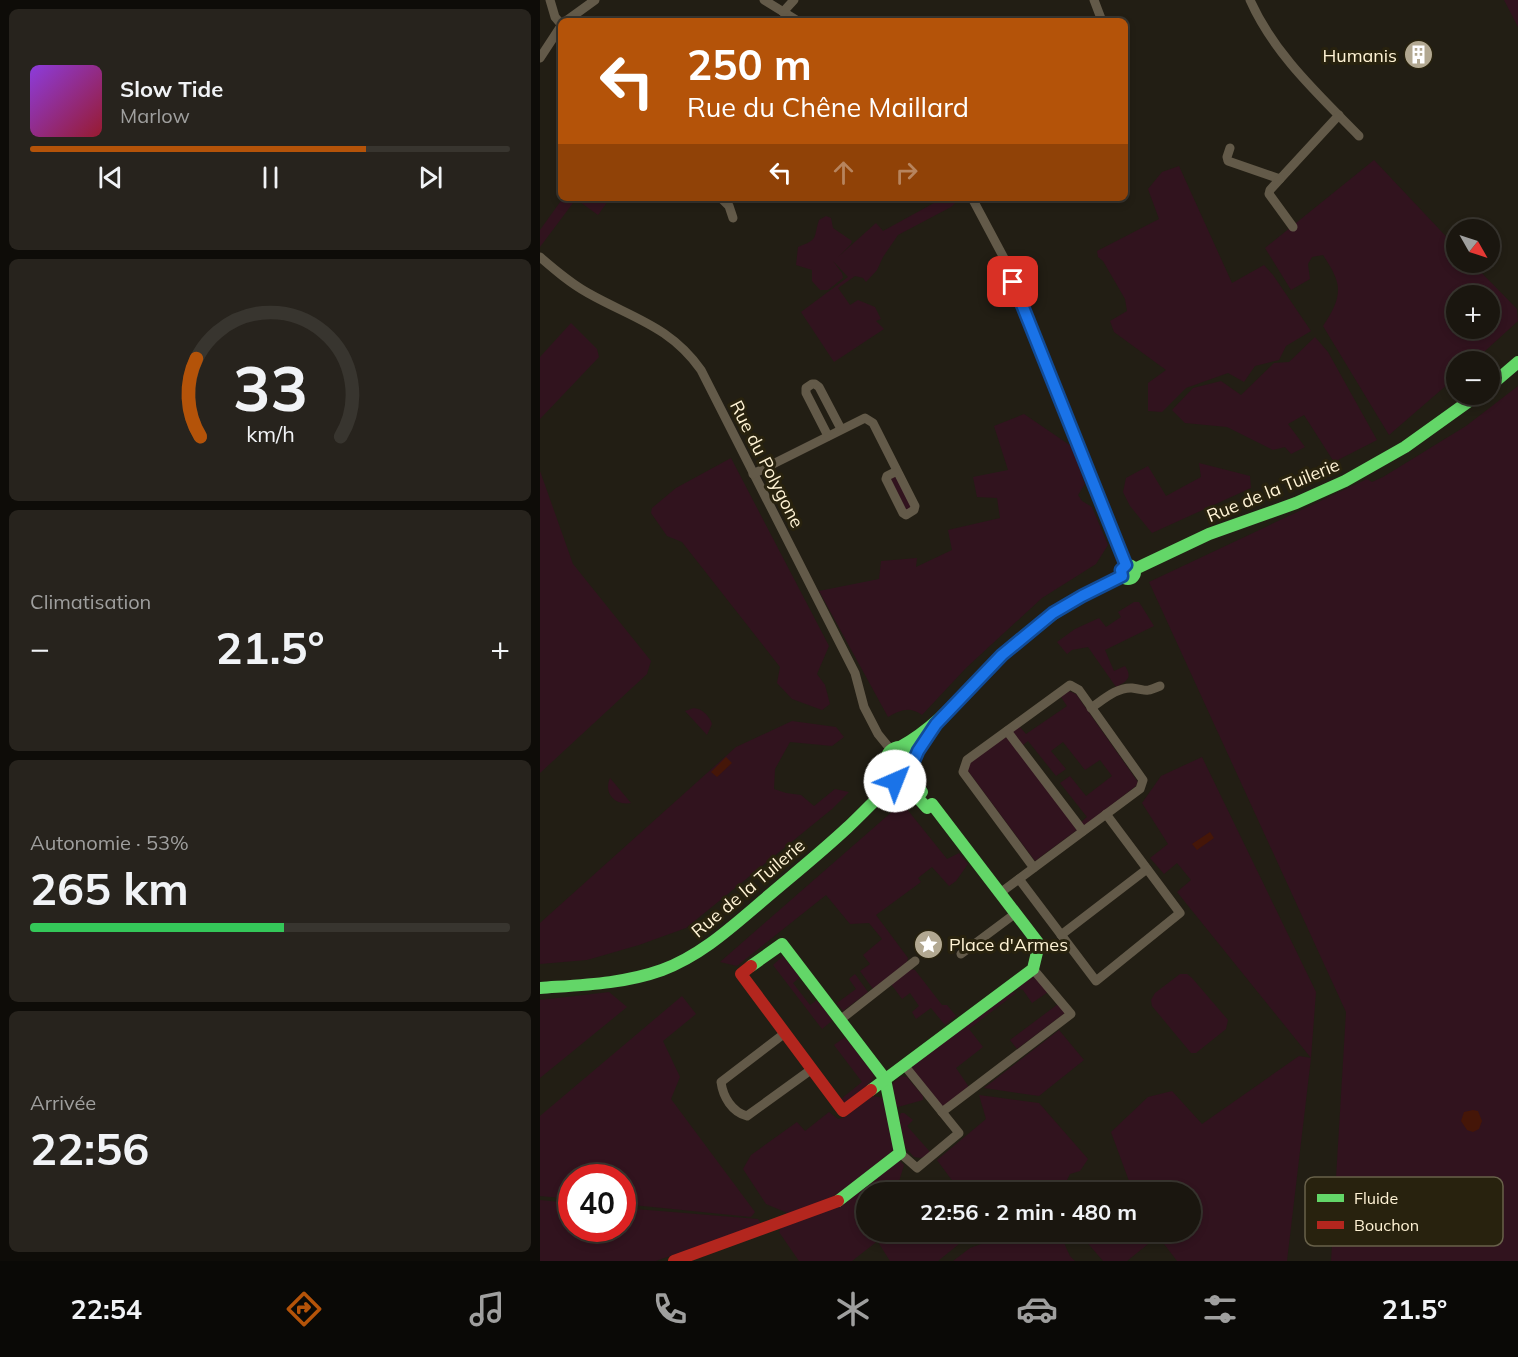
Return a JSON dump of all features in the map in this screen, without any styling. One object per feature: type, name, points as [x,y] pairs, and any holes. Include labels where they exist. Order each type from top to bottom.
[{"type":"street","points":[[550,0],[558,21]]},
{"type":"street","points":[[570,18],[595,0]]},
{"type":"street","points":[[764,0],[793,18]]},
{"type":"street","points":[[783,12],[794,0]]},
{"type":"street","points":[[1094,0],[1100,18]]},
{"type":"street","points":[[1252,0],[1260,21],[1277,49],[1359,135]]},
{"type":"street","points":[[540,58],[558,30]]},
{"type":"street","points":[[1293,227],[1269,195],[1270,190],[1339,115]]},
{"type":"street","points":[[1230,148],[1228,161],[1280,179]]},
{"type":"street","points":[[724,201],[729,206],[733,218]]},
{"type":"street","points":[[974,201],[1005,260],[1038,349],[1128,570]]},
{"type":"street","name":"Rue du Polygone","points":[[540,257],[579,288],[668,334],[691,356],[701,370],[855,673],[867,715],[878,734],[895,748]]},
{"type":"street","points":[[1500,377],[1518,362]]},
{"type":"street","points":[[828,436],[806,393],[806,388],[812,384],[818,385],[841,429]]},
{"type":"street","name":"Rue de la Tuilerie","points":[[540,988],[623,981],[664,970],[689,958],[739,921],[842,832],[888,785],[908,770],[924,740],[936,724],[1002,655],[1030,631],[1082,596],[1128,570],[1209,534],[1286,507],[1353,477],[1394,455],[1465,405]]},
{"type":"street","points":[[753,474],[861,419],[870,420],[897,471]]},
{"type":"street","points":[[1000,893],[1018,879],[1034,868],[1140,789],[1143,780],[1079,690],[1070,685],[967,759],[963,772],[1034,868]]},
{"type":"street","points":[[1091,708],[1115,692],[1130,688],[1145,692],[1161,686]]},
{"type":"street","name":"Rue de la Tuilerie","points":[[895,748],[915,740],[936,724]]},
{"type":"street","points":[[1007,731],[1083,831]]},
{"type":"street","points":[[904,1065],[959,1133],[917,1168],[900,1153],[885,1079],[782,944],[741,974],[843,1111],[885,1079],[1033,969],[1039,944],[932,804],[927,808],[917,797],[922,792],[908,770],[909,750],[895,748],[886,756],[885,764],[891,773],[908,770]]},
{"type":"street","name":"Rue de la Tuilerie","points":[[862,812],[884,775],[885,764]]},
{"type":"street","points":[[1018,879],[1096,981],[1180,913],[1106,814]]},
{"type":"street","points":[[1061,935],[1147,869]]},
{"type":"street","points":[[961,954],[1016,913]]},
{"type":"street","points":[[840,1020],[915,961]]},
{"type":"street","points":[[942,1112],[1071,1014],[1033,969]]},
{"type":"street","points":[[785,1034],[721,1082],[722,1093],[738,1114],[747,1116],[812,1069]]},
{"type":"street","points":[[674,1261],[836,1202],[900,1153]]},
{"type":"shaded area","points":[[1504,0],[1518,0],[1518,27]]},
{"type":"shaded area","points":[[1374,160],[1446,236],[1446,273],[1482,273],[1494,285],[1446,285],[1446,339],[1498,339],[1485,351],[1446,351],[1446,386],[1389,435],[1323,326],[1334,306],[1338,290],[1334,274],[1323,255],[1312,257],[1308,264],[1310,279],[1291,290],[1265,248]]},
{"type":"shaded area","points":[[1179,166],[1232,283],[1264,265],[1311,331],[1286,346],[1279,360],[1255,366],[1244,382],[1228,373],[1186,388],[1162,412],[1148,411],[1148,383],[1166,370],[1114,332],[1110,321],[1127,311],[1125,299],[1103,261],[1098,257],[1097,251],[1159,219],[1148,189],[1162,172]]},
{"type":"shaded area","points":[[561,201],[574,201],[540,247],[540,230]]},
{"type":"shaded area","points":[[579,201],[608,201],[598,215]]},
{"type":"shaded area","points":[[938,201],[957,201],[951,207],[898,235],[877,270],[866,282],[863,278],[855,276],[838,288],[850,305],[858,300],[875,307],[881,319],[876,321],[884,329],[834,362],[801,312],[848,277],[833,261],[843,278],[828,290],[820,290],[812,281],[812,270],[796,265],[798,247],[812,240],[819,220],[826,216],[831,218],[833,228],[852,241],[838,257],[876,223],[883,231]]},
{"type":"shaded area","points":[[1500,292],[1517,309],[1518,321],[1500,337]]},
{"type":"shaded area","points":[[571,323],[597,349],[599,357],[540,419],[540,357]]},
{"type":"shaded area","points":[[1315,337],[1328,352],[1377,440],[1334,462],[1304,415],[1288,424],[1305,447],[1291,454],[1285,447],[1273,450],[1227,427],[1185,423],[1172,410],[1193,388],[1221,381],[1241,395],[1274,363],[1289,362]]},
{"type":"shaded area","points":[[1518,386],[1518,1261],[1331,1261],[1332,1246],[1503,1246],[1503,1177],[1336,1177],[1346,1012],[1149,582],[1367,479],[1372,482],[1466,426],[1493,405],[1500,405],[1500,400]]},
{"type":"shaded area","points":[[1024,414],[1071,446],[1085,484],[1078,495],[1082,501],[1092,507],[1108,545],[1096,564],[1042,598],[966,668],[922,715],[905,710],[888,717],[819,591],[879,579],[881,561],[917,558],[916,567],[952,550],[948,530],[1000,518],[997,498],[977,497],[973,477],[1008,470],[994,426]]},
{"type":"shaded area","points":[[731,458],[829,646],[817,674],[825,685],[830,704],[822,710],[792,699],[777,683],[780,667],[682,542],[667,536],[651,513],[652,508],[676,488]]},
{"type":"shaded area","points":[[1199,463],[1250,476],[1251,488],[1152,533],[1130,506],[1123,492],[1126,478],[1148,466],[1166,496],[1201,477]]},
{"type":"shaded area","points":[[540,471],[573,564],[651,661],[647,674],[540,773]]},
{"type":"shaded area","points":[[895,476],[911,508],[906,510],[890,479]]},
{"type":"shaded area","points":[[1134,602],[1139,602],[1154,626],[1105,650],[1114,671],[1125,666],[1129,674],[1126,681],[1116,687],[1088,647],[1072,650],[1067,654],[1057,642],[1075,629],[1099,618],[1106,627],[1121,617],[1118,612]]},
{"type":"shaded area","points":[[1069,691],[1076,694],[1138,782],[1136,786],[1083,827],[1080,823],[1087,817],[1060,783],[1070,776],[1086,796],[1112,776],[1100,760],[1085,770],[1063,742],[1051,751],[1066,769],[1056,776],[1028,741],[1022,746],[1012,732],[1019,726],[1026,734],[1067,706],[1061,697]]},
{"type":"shaded area","points":[[694,708],[703,711],[711,721],[707,735],[685,711]]},
{"type":"shaded area","points":[[792,721],[836,727],[844,737],[832,746],[790,742],[775,769],[774,789],[801,795],[814,806],[835,789],[849,792],[832,809],[686,928],[587,960],[540,964],[540,923],[736,747]]},
{"type":"shaded area","points":[[1003,737],[1008,738],[1077,830],[1035,861],[968,771],[970,762]]},
{"type":"shaded area","points":[[900,754],[908,762],[900,770],[892,762]]},
{"type":"shaded area","points":[[726,757],[732,763],[717,777],[711,772]]},
{"type":"shaded area","points":[[1202,757],[1316,992],[1311,1058],[1177,892],[1191,880],[1177,863],[1164,874],[1150,858],[1168,844],[1142,803],[1161,776]]},
{"type":"shaded area","points":[[610,778],[631,803],[620,803],[612,798],[608,789]]},
{"type":"shaded area","points":[[902,803],[947,859],[959,853],[968,864],[956,881],[949,886],[932,867],[918,878],[921,882],[876,915],[908,958],[907,962],[873,989],[860,971],[870,964],[863,955],[882,939],[869,923],[850,924],[826,895],[737,966],[720,962]]},
{"type":"shaded area","points":[[1210,832],[1214,838],[1197,850],[1192,844]]},
{"type":"shaded area","points":[[783,956],[800,977],[793,983],[810,1005],[817,1000],[833,1020],[822,1029],[773,965]]},
{"type":"shaded area","points":[[910,969],[915,970],[942,1005],[947,1005],[956,1016],[945,1025],[931,1008],[916,1019],[912,1012],[919,1006],[910,993],[902,999],[891,984]]},
{"type":"shaded area","points":[[1033,973],[1048,992],[1032,1003],[1023,990],[1013,988]]},
{"type":"shaded area","points":[[855,974],[868,992],[843,1011],[837,1003],[856,989],[849,979]]},
{"type":"shaded area","points":[[1180,974],[1187,974],[1192,978],[1228,1020],[1226,1029],[1196,1053],[1191,1053],[1152,1006],[1151,1000],[1155,993]]},
{"type":"shaded area","points":[[1009,991],[1016,993],[969,1029],[983,1047],[956,1068],[969,1087],[943,1107],[910,1066]]},
{"type":"shaded area","points":[[609,992],[627,1007],[540,1078],[540,1000]]},
{"type":"shaded area","points":[[682,996],[696,1014],[663,1041],[680,1077],[671,1099],[755,1212],[751,1217],[636,1205],[636,1164],[558,1164],[558,1198],[540,1196],[540,1116]]},
{"type":"shaded area","points":[[1058,1004],[1065,1013],[1017,1049],[1010,1040]]},
{"type":"shaded area","points":[[1059,1030],[1084,1060],[1039,1096],[984,1088]]},
{"type":"shaded area","points":[[845,1037],[874,1074],[871,1084],[845,1103],[841,1099],[862,1082],[834,1045]]},
{"type":"shaded area","points":[[1299,1056],[1311,1058],[1287,1261],[1177,1261],[1163,1242],[1201,1242],[1201,1182],[1129,1182],[1111,1132],[1148,1097],[1172,1091],[1202,1124]]},
{"type":"shaded area","points":[[901,1076],[907,1077],[923,1096],[923,1100],[898,1107],[895,1105],[892,1084]]},
{"type":"shaded area","points":[[979,1095],[1039,1103],[1088,1159],[1080,1171],[1070,1174],[1066,1182],[953,1182],[937,1160],[986,1119]]},
{"type":"shaded area","points":[[873,1096],[884,1098],[897,1148],[834,1197],[792,1215],[766,1204],[743,1169],[751,1155],[797,1122],[805,1131],[829,1112],[838,1119],[845,1117]]},
{"type":"shaded area","points":[[1478,1111],[1482,1121],[1479,1129],[1473,1132],[1467,1130],[1461,1121],[1464,1112]]},
{"type":"shaded area","points":[[901,1113],[913,1120],[907,1126],[931,1153],[921,1158],[914,1157],[905,1147],[898,1119]]},
{"type":"shaded area","points":[[900,1161],[904,1165],[899,1182],[860,1182]]},
{"type":"shaded area","points":[[856,1184],[856,1242],[876,1242],[852,1261],[799,1261],[779,1232],[781,1228]]},
{"type":"shaded area","points":[[540,1200],[558,1202],[558,1242],[636,1242],[636,1209],[758,1219],[761,1224],[656,1261],[540,1261]]},
{"type":"shaded area","points":[[878,1242],[961,1242],[938,1261],[890,1261]]},
{"type":"shaded area","points":[[987,1242],[1064,1242],[1075,1261],[953,1261],[970,1248]]},
{"type":"shaded area","points":[[1087,1242],[1151,1242],[1127,1261],[1103,1261]]},
{"type":"traffic: fast","points":[[1500,377],[1518,362]]},
{"type":"traffic: fast","points":[[1135,569],[1209,534],[1296,503],[1345,481],[1405,447],[1464,405]]},
{"type":"traffic: fast","points":[[1125,565],[1131,565],[1135,572],[1131,579],[1125,579],[1121,575],[1121,569],[1125,565]]},
{"type":"traffic: fast","points":[[900,747],[942,716],[1003,654],[1044,620],[1074,601],[1122,576]]},
{"type":"traffic: fast","points":[[900,747],[910,751],[914,761],[910,771],[900,775],[890,771],[886,761],[890,751],[900,747]]},
{"type":"traffic: fast","points":[[871,1090],[1033,969],[1039,944],[932,804],[927,808],[917,797],[922,792],[907,773]]},
{"type":"traffic: fast","points":[[540,988],[602,983],[647,975],[687,958],[710,944],[742,918],[836,838],[904,775]]},
{"type":"traffic: fast","points":[[751,966],[782,944],[885,1079],[900,1153],[838,1201]]},
{"type":"traffic: jam","points":[[751,966],[741,974],[843,1111],[871,1090]]},
{"type":"traffic: jam","points":[[674,1261],[838,1201]]},
{"type":"place","name":"Humanis","points":[[1418,55]]},
{"type":"place","name":"Place d'Armes","points":[[928,944]]},
{"type":"route","points":[[895,781],[913,766],[924,740],[936,724],[1002,655],[1053,613],[1122,576],[1121,570],[1126,565],[1013,282]]}]
